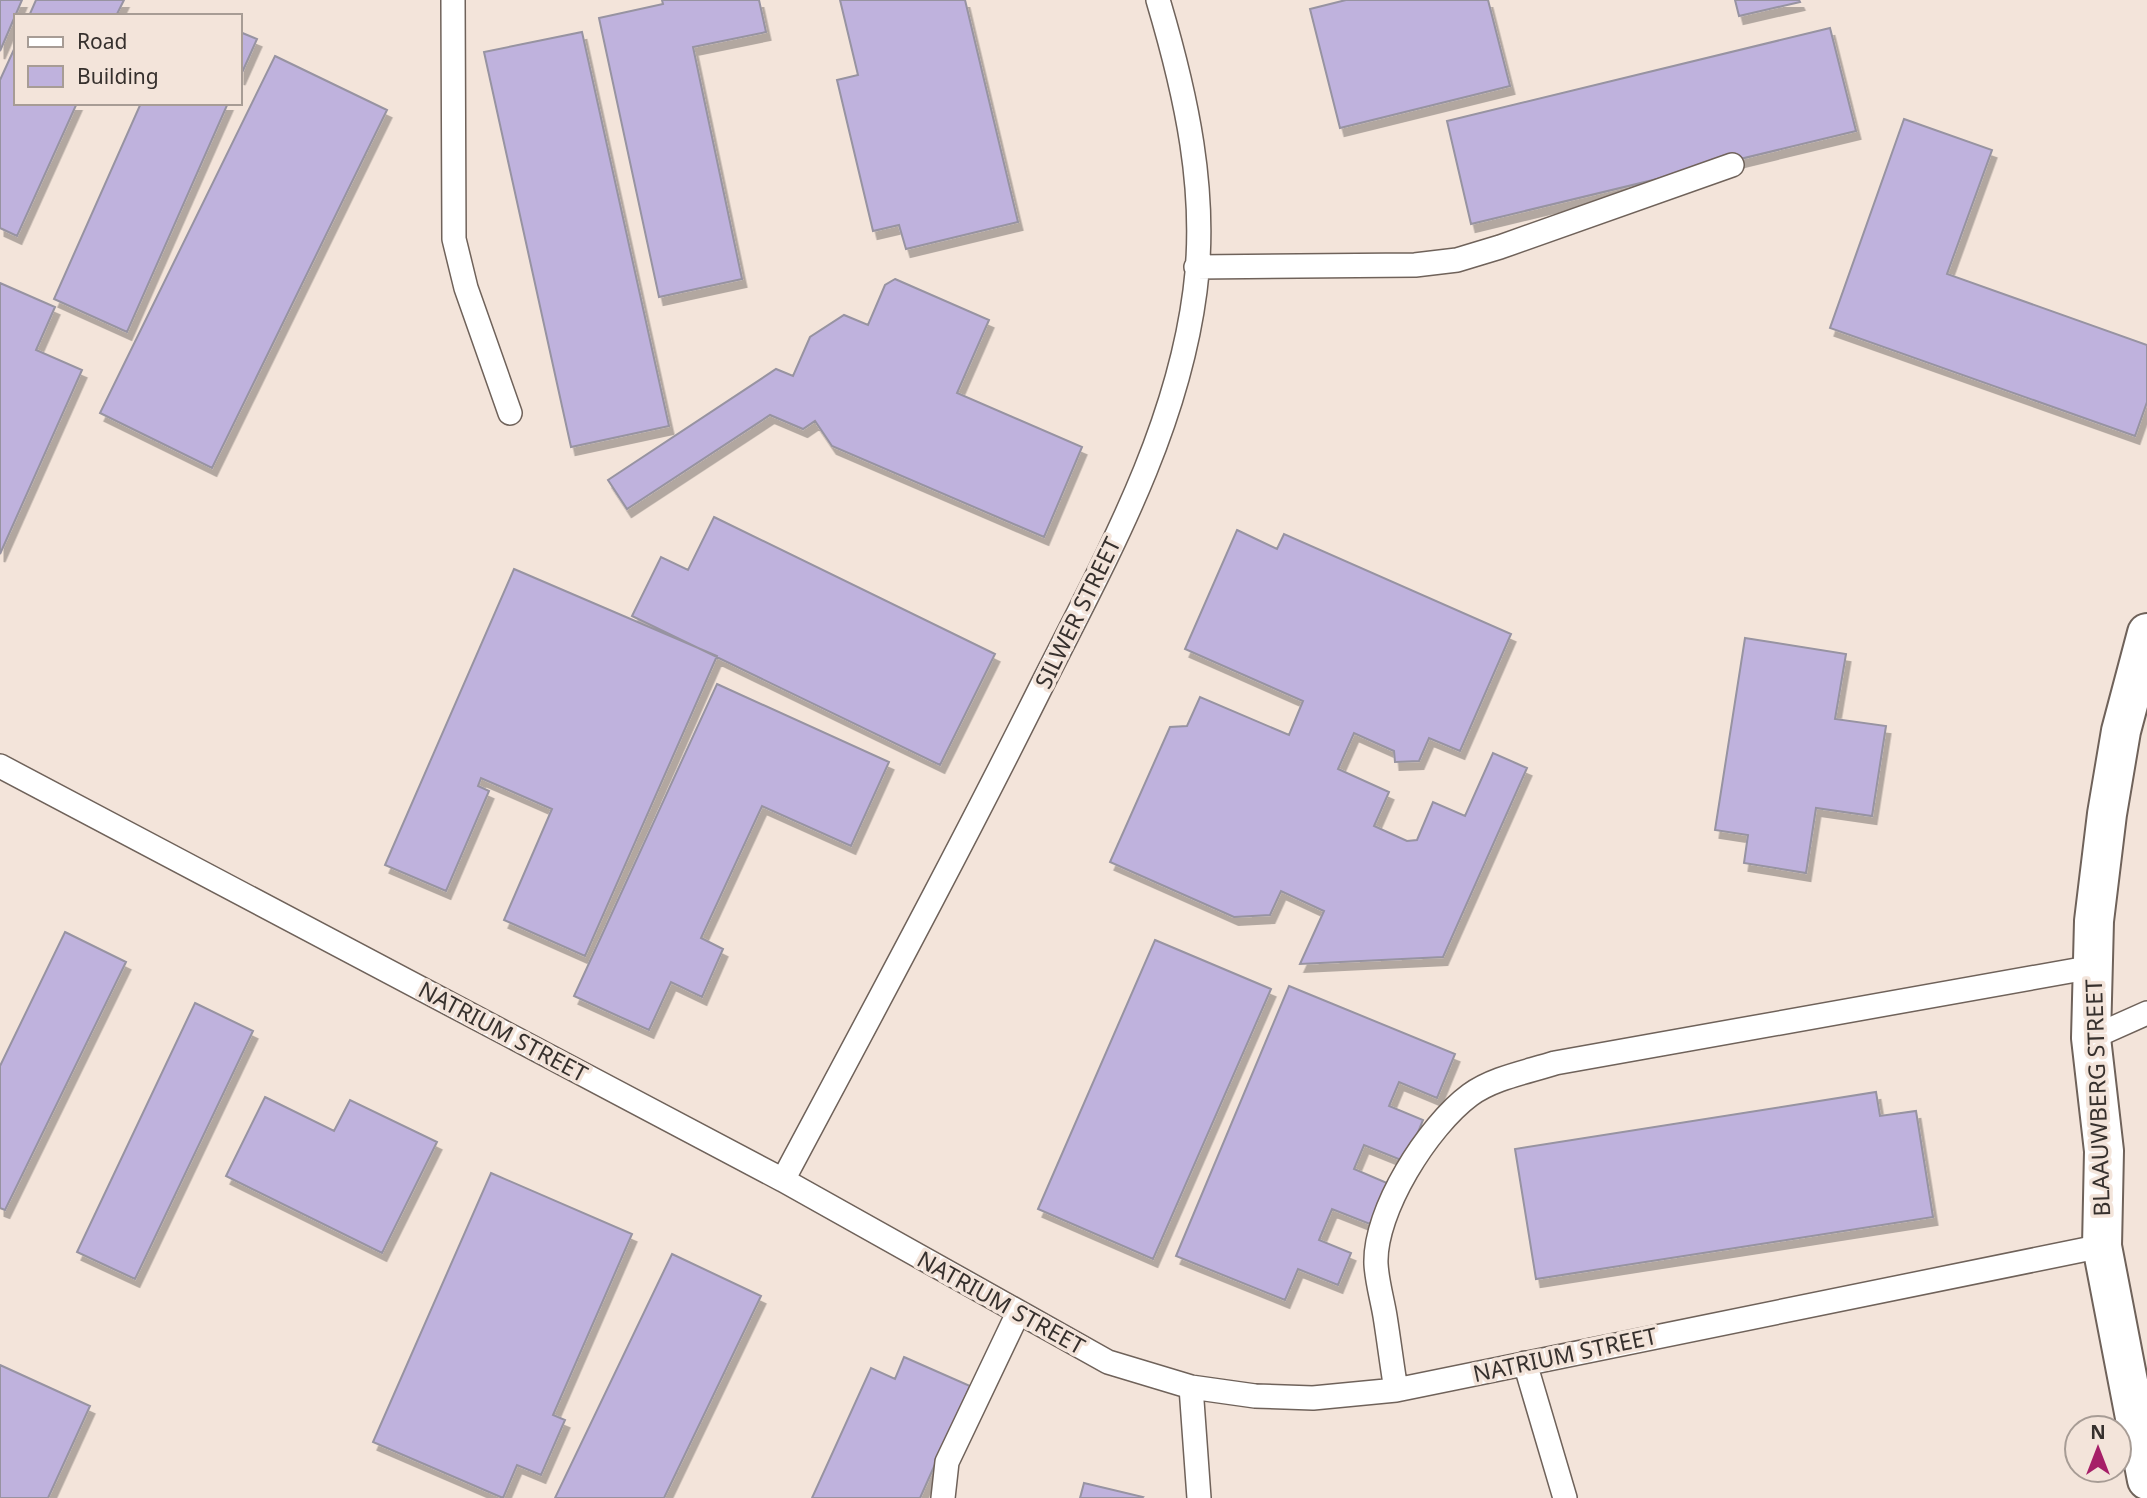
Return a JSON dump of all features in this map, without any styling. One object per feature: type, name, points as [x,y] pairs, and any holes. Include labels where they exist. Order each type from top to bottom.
[{"type":"street","name":"BLAAUWBERG STREET","points":[[2147,633],[2140,684],[2121,731],[2107,814],[2094,921],[2091,1038],[2104,1150],[2102,1246],[2147,1479]]},
{"type":"lane","points":[[453,0],[454,239],[466,288],[510,413]]},
{"type":"lane","name":"SILWER STREET","points":[[783,1180],[976,817],[1135,500],[1168,411],[1195,291],[1199,209],[1192,143],[1173,50],[1158,0]]},
{"type":"lane","points":[[1196,267],[1415,265],[1457,260],[1732,165]]},
{"type":"lane","name":"NATRIUM STREET","points":[[0,766],[783,1180],[1108,1362],[1191,1387],[1255,1396],[1313,1398],[1396,1390],[2102,1246]]},
{"type":"lane","points":[[1396,1390],[1378,1289],[1378,1235],[1407,1169],[1439,1124],[1471,1094],[1502,1080],[1555,1063],[2093,967]]},
{"type":"lane","points":[[2091,1038],[2147,1014]]},
{"type":"lane","points":[[943,1498],[947,1462],[1018,1312]]},
{"type":"lane","points":[[1525,1363],[1565,1498]]},
{"type":"lane","points":[[1191,1387],[1199,1498]]},
{"type":"building","points":[[0,0],[22,0],[14,14],[0,51]]},
{"type":"building","points":[[36,0],[124,0],[117,14],[30,14]]},
{"type":"building","points":[[662,0],[759,0],[766,32],[693,47],[742,279],[659,297],[599,18],[663,4]]},
{"type":"building","points":[[840,0],[965,0],[1018,222],[906,249],[899,225],[873,231],[837,80],[858,75]]},
{"type":"building","points":[[1346,0],[1488,0],[1510,86],[1340,128],[1310,9]]},
{"type":"building","points":[[1735,0],[1799,0],[1800,2],[1739,16]]},
{"type":"building","points":[[1830,28],[1856,131],[1471,224],[1447,121]]},
{"type":"building","points":[[582,32],[669,426],[571,447],[484,52]]},
{"type":"building","points":[[242,33],[257,39],[242,73]]},
{"type":"building","points":[[14,49],[14,105],[76,105],[17,236],[0,228],[0,80]]},
{"type":"building","points":[[275,56],[387,110],[212,468],[100,413]]},
{"type":"building","points":[[140,105],[227,105],[127,332],[54,299]]},
{"type":"building","points":[[1904,119],[1992,150],[1947,274],[2147,345],[2147,402],[2135,436],[1830,328]]},
{"type":"building","points":[[895,279],[989,320],[957,393],[1082,447],[1044,537],[832,446],[815,421],[803,429],[770,415],[627,509],[608,480],[776,369],[793,376],[810,337],[844,315],[868,325],[885,285]]},
{"type":"building","points":[[0,283],[55,307],[36,350],[82,370],[0,554]]},
{"type":"building","points":[[714,517],[995,654],[940,765],[632,616],[661,557],[688,570]]},
{"type":"building","points":[[1237,530],[1277,549],[1284,534],[1511,634],[1460,751],[1429,738],[1419,761],[1395,762],[1394,751],[1354,733],[1338,769],[1389,792],[1374,826],[1407,841],[1417,840],[1433,802],[1465,816],[1493,753],[1527,768],[1443,957],[1300,964],[1324,911],[1281,891],[1270,915],[1234,917],[1110,862],[1170,727],[1187,726],[1200,697],[1289,735],[1303,701],[1185,649]]},
{"type":"building","points":[[514,569],[717,656],[585,956],[504,920],[552,809],[481,778],[478,786],[489,791],[446,891],[385,865]]},
{"type":"building","points":[[1745,638],[1846,654],[1835,719],[1886,726],[1872,816],[1816,808],[1806,873],[1744,863],[1748,835],[1715,830]]},
{"type":"building","points":[[717,684],[889,762],[851,846],[762,806],[701,938],[723,949],[702,997],[671,982],[649,1030],[574,996]]},
{"type":"building","points":[[65,932],[126,962],[5,1210],[0,1208],[0,1066]]},
{"type":"building","points":[[1155,940],[1271,989],[1153,1259],[1038,1209]]},
{"type":"building","points":[[1289,986],[1455,1054],[1437,1098],[1399,1082],[1389,1106],[1423,1120],[1406,1162],[1364,1145],[1354,1169],[1387,1183],[1370,1224],[1332,1209],[1319,1240],[1351,1253],[1338,1285],[1298,1269],[1285,1300],[1176,1256]]},
{"type":"building","points":[[195,1003],[253,1031],[135,1279],[77,1252]]},
{"type":"building","points":[[1876,1092],[1880,1116],[1916,1111],[1933,1217],[1536,1279],[1515,1149]]},
{"type":"building","points":[[265,1097],[334,1131],[350,1100],[437,1142],[382,1253],[226,1176]]},
{"type":"building","points":[[491,1173],[632,1234],[553,1415],[565,1420],[541,1475],[517,1465],[503,1498],[373,1442]]},
{"type":"building","points":[[672,1254],[761,1296],[664,1498],[555,1498]]},
{"type":"building","points":[[904,1357],[970,1386],[920,1498],[812,1498],[871,1368],[895,1379]]},
{"type":"building","points":[[0,1365],[90,1406],[48,1498],[0,1498]]},
{"type":"building","points":[[1084,1483],[1143,1497],[1080,1498]]}]
